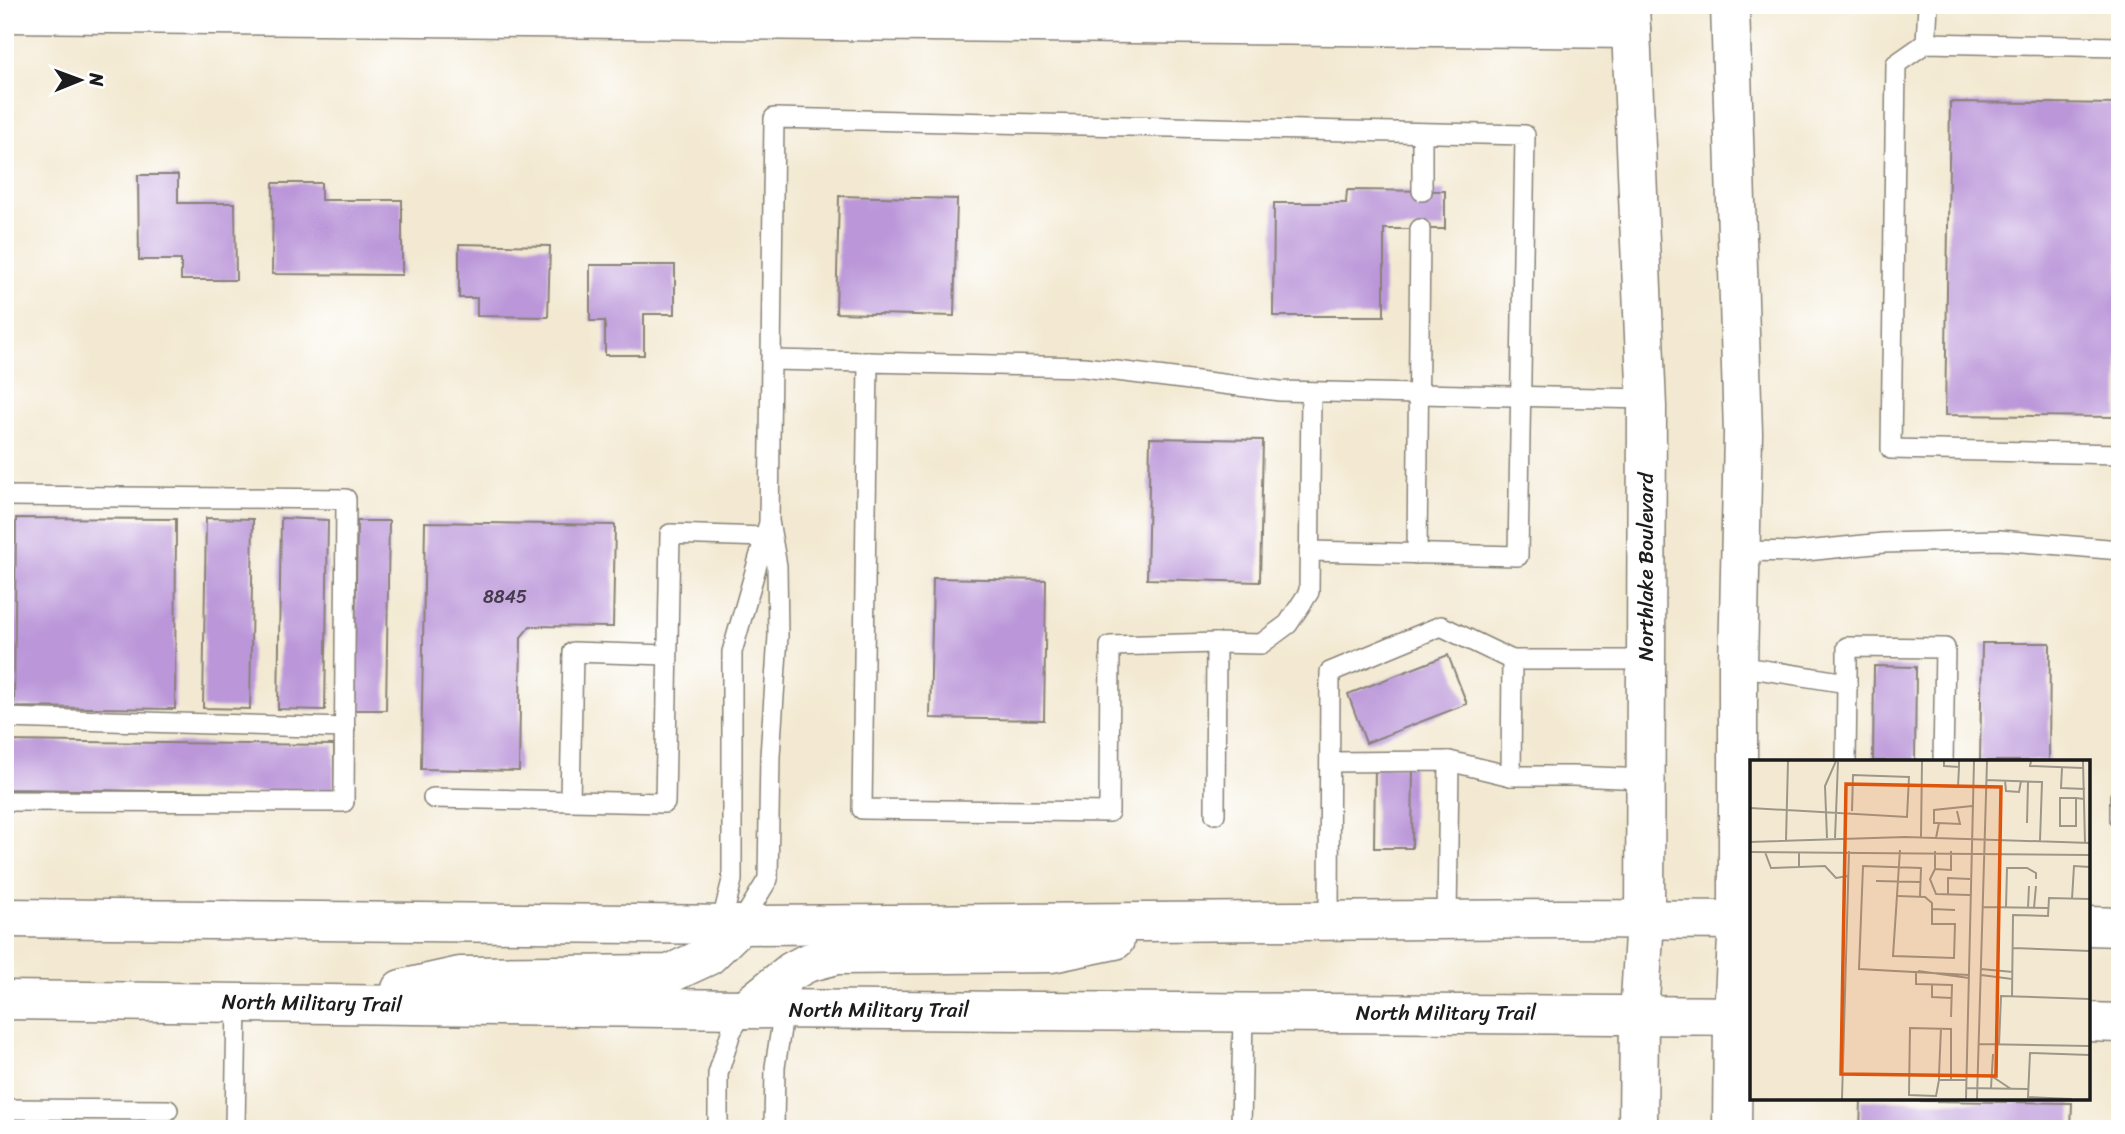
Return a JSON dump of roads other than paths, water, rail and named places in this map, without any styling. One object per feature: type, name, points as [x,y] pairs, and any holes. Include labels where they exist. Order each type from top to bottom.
[{"type":"main road","points":[[1730,5],[1743,433],[1738,666],[1745,920],[1743,1016],[1732,1129]]},
{"type":"main road","points":[[5,13],[1630,17]]},
{"type":"main road","name":"Northlake Boulevard","points":[[1630,17],[1647,399],[1644,919],[1639,1016],[1638,1129]]},
{"type":"main road","points":[[5,919],[730,925],[1745,920]]},
{"type":"main road","points":[[745,1009],[792,971],[807,963],[837,955],[1052,953],[1200,923]]},
{"type":"main road","points":[[319,1004],[460,976],[669,974],[708,956],[730,925]]},
{"type":"main road","points":[[2090,926],[2120,927]]},
{"type":"main road","name":"North Military Trail","points":[[5,1000],[745,1009],[1743,1016]]},
{"type":"main road","points":[[2090,1022],[2120,1023]]},
{"type":"lane","points":[[1926,43],[1927,5]]},
{"type":"lane","points":[[2120,47],[1926,43],[1896,64],[1891,449],[2120,454]]},
{"type":"lane","points":[[730,925],[732,653],[767,529],[774,118],[1525,135],[1518,556],[1310,551]]},
{"type":"lane","points":[[1422,133],[1422,191]]},
{"type":"lane","points":[[1416,554],[1420,229]]},
{"type":"lane","points":[[771,360],[1084,367],[1280,391],[1647,399]]},
{"type":"lane","points":[[868,362],[862,809],[1109,812],[1110,646],[1261,644],[1288,624],[1308,592],[1311,392]]},
{"type":"lane","points":[[5,496],[346,499],[344,802],[5,802]]},
{"type":"lane","points":[[433,798],[665,803],[670,534],[767,529]]},
{"type":"lane","points":[[730,925],[768,879],[778,636],[777,566],[767,529]]},
{"type":"lane","points":[[1742,551],[1796,552],[1883,543],[1999,540],[2120,550]]},
{"type":"lane","points":[[1329,922],[1330,672],[1441,626],[1512,660],[1646,660]]},
{"type":"lane","points":[[1215,814],[1216,643]]},
{"type":"lane","points":[[1846,760],[1847,647],[1945,648],[1943,760]]},
{"type":"lane","points":[[570,801],[573,652],[667,655]]},
{"type":"lane","points":[[1511,776],[1512,660]]},
{"type":"lane","points":[[1738,666],[1847,683]]},
{"type":"lane","points":[[5,718],[345,727]]},
{"type":"lane","points":[[1331,762],[1449,761],[1511,776],[1645,779]]},
{"type":"lane","points":[[1447,920],[1449,761]]},
{"type":"lane","points":[[2120,797],[2120,819]]},
{"type":"lane","points":[[235,1129],[237,1002]]},
{"type":"lane","points":[[718,1129],[718,1074],[731,1031],[745,1009]]},
{"type":"lane","points":[[774,1129],[775,1067],[784,1009]]},
{"type":"lane","points":[[1241,1129],[1242,1012]]},
{"type":"lane","points":[[5,1109],[168,1110]]}]
